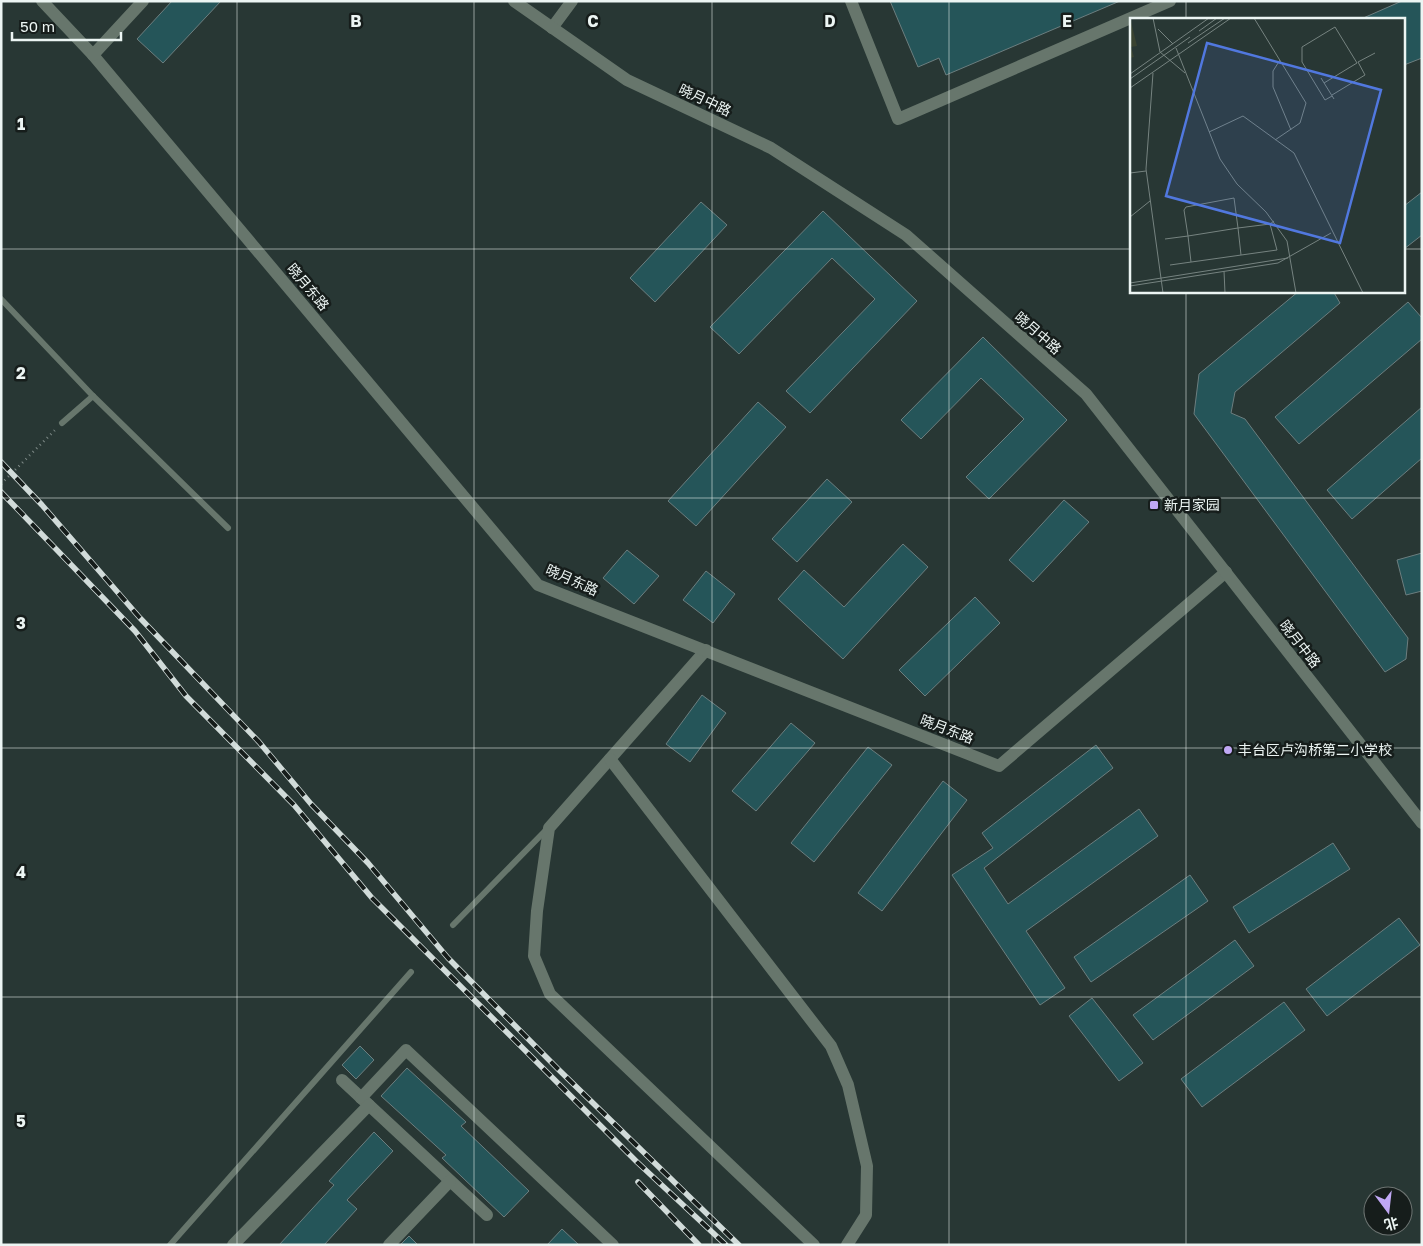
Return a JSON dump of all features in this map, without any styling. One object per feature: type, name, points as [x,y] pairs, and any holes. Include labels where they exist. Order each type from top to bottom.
[{"type":"street","name":"晓月东路","points":[[42,1],[93,55],[538,584],[999,766],[1226,572]]},
{"type":"street","points":[[93,55],[143,1]]},
{"type":"street","name":"晓月中路","points":[[514,1],[628,80],[771,148],[906,236],[1086,394],[1422,823]]},
{"type":"street","points":[[552,28],[572,1]]},
{"type":"street","points":[[851,1],[898,119],[1130,18]]},
{"type":"street","points":[[1131,18],[1170,1]]},
{"type":"street","points":[[706,650],[549,828],[537,911],[534,956],[550,994],[814,1245]]},
{"type":"street","points":[[610,759],[831,1046],[848,1085],[867,1166],[866,1215],[847,1245]]},
{"type":"street","points":[[234,1245],[365,1101],[406,1050],[613,1245]]},
{"type":"street","points":[[342,1080],[487,1215]]},
{"type":"street","points":[[389,1245],[450,1181]]},
{"type":"lane","points":[[1,299],[93,396],[228,528]]},
{"type":"lane","points":[[62,423],[93,396]]},
{"type":"lane","points":[[453,925],[549,828]]},
{"type":"lane","points":[[170,1245],[411,972]]},
{"type":"path","points":[[1,484],[62,423]]},
{"type":"building","points":[[172,1],[221,1],[163,63],[137,39]]},
{"type":"building","points":[[890,1],[1120,1],[946,75],[939,58],[918,67]]},
{"type":"building","points":[[1402,1],[1422,1],[1422,58],[1406,64],[1406,18],[1363,18]]},
{"type":"building","points":[[1422,192],[1422,235],[1406,247],[1406,204]]},
{"type":"building","points":[[701,202],[727,225],[655,302],[630,278]]},
{"type":"building","points":[[823,211],[917,301],[810,413],[786,391],[875,299],[832,258],[739,354],[710,327]]},
{"type":"building","points":[[1298,292],[1334,292],[1340,303],[1235,392],[1231,413],[1245,419],[1408,638],[1406,659],[1385,672],[1194,414],[1199,374]]},
{"type":"building","points":[[1408,302],[1422,318],[1422,339],[1299,444],[1275,417]]},
{"type":"building","points":[[983,337],[1067,420],[989,499],[966,477],[1024,419],[981,378],[921,439],[901,420]]},
{"type":"building","points":[[758,402],[786,427],[696,526],[668,501]]},
{"type":"building","points":[[1422,407],[1422,458],[1352,519],[1327,490]]},
{"type":"building","points":[[827,479],[852,502],[797,562],[772,539]]},
{"type":"building","points":[[1064,500],[1089,522],[1033,582],[1009,560]]},
{"type":"building","points":[[903,544],[928,567],[843,659],[778,599],[804,570],[844,607]]},
{"type":"building","points":[[627,550],[659,576],[634,604],[603,578]]},
{"type":"building","points":[[1422,553],[1422,591],[1406,595],[1397,560]]},
{"type":"building","points":[[706,571],[735,594],[713,623],[683,600]]},
{"type":"building","points":[[975,597],[1000,623],[925,696],[899,670]]},
{"type":"building","points":[[702,695],[726,713],[690,762],[666,744]]},
{"type":"building","points":[[791,723],[815,743],[756,811],[732,791]]},
{"type":"building","points":[[1096,745],[1113,768],[984,868],[1008,904],[1139,809],[1158,836],[1026,931],[1065,988],[1040,1005],[952,875],[993,848],[982,833]]},
{"type":"building","points":[[868,747],[892,765],[814,862],[791,843]]},
{"type":"building","points":[[943,781],[967,800],[882,911],[858,893]]},
{"type":"building","points":[[1333,843],[1350,869],[1249,933],[1233,907]]},
{"type":"building","points":[[1190,875],[1208,901],[1091,982],[1074,957]]},
{"type":"building","points":[[1399,918],[1420,945],[1327,1016],[1306,989]]},
{"type":"building","points":[[1235,940],[1254,966],[1153,1040],[1133,1015]]},
{"type":"building","points":[[1092,998],[1143,1063],[1119,1081],[1069,1016]]},
{"type":"building","points":[[1284,1002],[1305,1030],[1202,1107],[1181,1079]]},
{"type":"building","points":[[360,1046],[374,1060],[356,1079],[342,1065]]},
{"type":"building","points":[[407,1068],[466,1122],[461,1126],[529,1191],[504,1217],[442,1158],[446,1155],[381,1096]]},
{"type":"building","points":[[374,1132],[393,1151],[347,1200],[357,1209],[324,1245],[279,1245],[334,1185],[329,1181]]},
{"type":"building","points":[[562,1229],[579,1245],[547,1245]]},
{"type":"building","points":[[409,1236],[418,1245],[400,1245]]},
{"type":"railway","points":[[1,462],[42,505],[140,618],[259,742],[311,804],[368,863],[448,958],[559,1070],[739,1245]]},
{"type":"railway","points":[[1,492],[135,631],[186,696],[294,805],[372,898],[637,1162],[726,1245]]},
{"type":"railway","points":[[638,1182],[699,1245]]},
{"type":"place","name":"新月家园","points":[[1154,505]]},
{"type":"place","name":"丰台区卢沟桥第二小学校","points":[[1228,750]]}]
